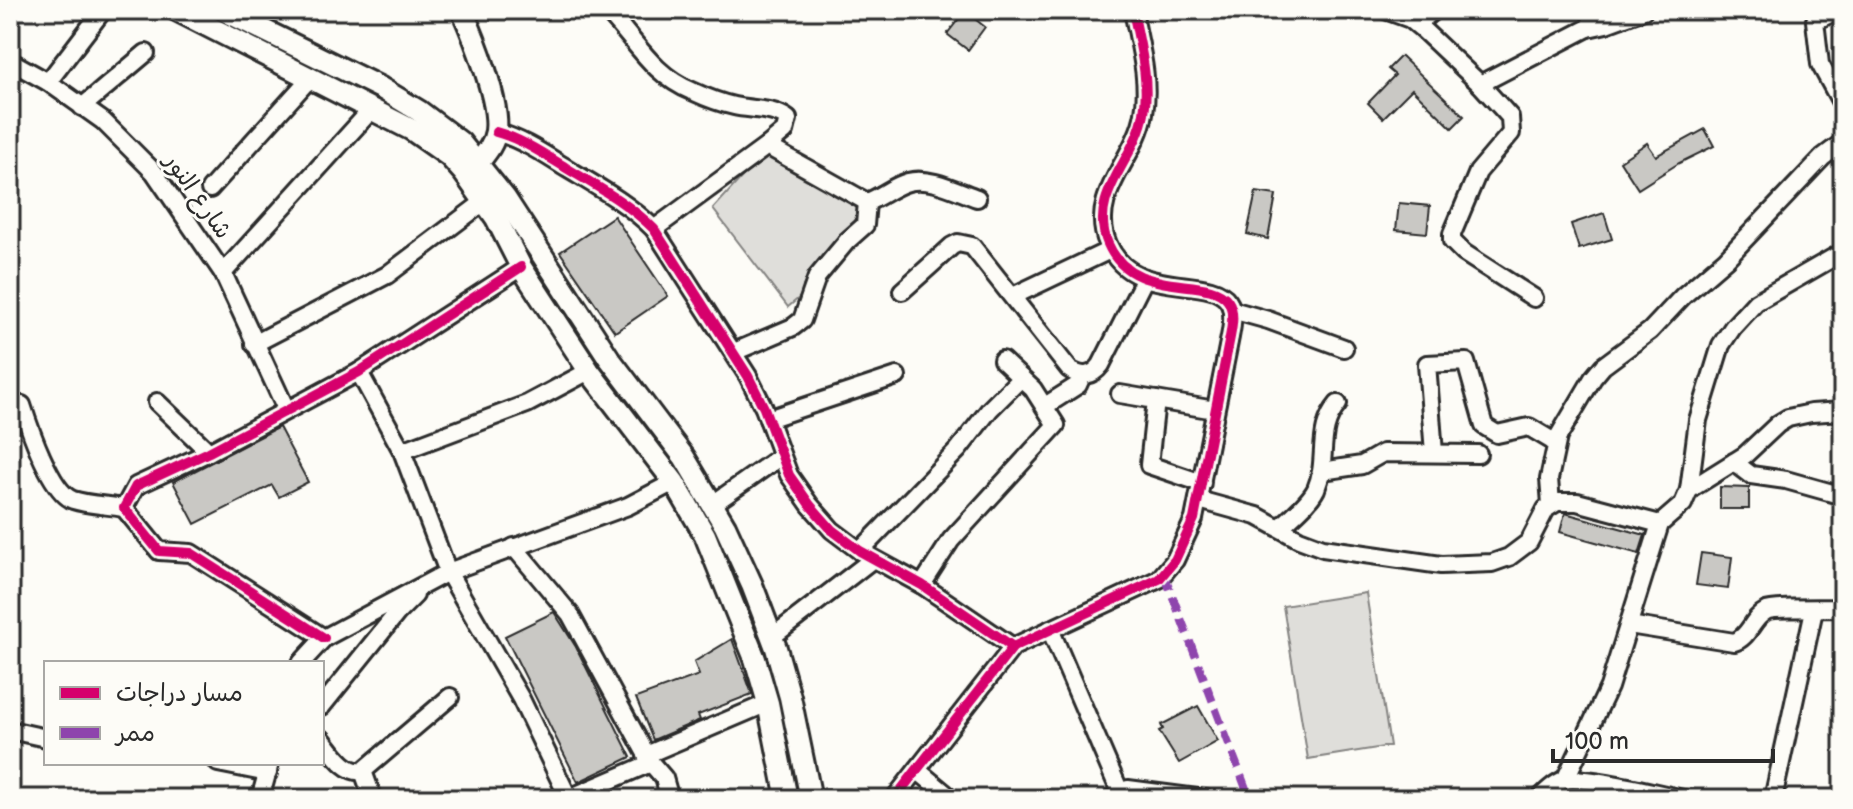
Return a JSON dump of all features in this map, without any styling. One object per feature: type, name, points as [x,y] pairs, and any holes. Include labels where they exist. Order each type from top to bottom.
[{"type":"main road","points":[[176,10],[412,130],[449,156],[485,201],[521,267],[589,371],[674,482],[693,512],[719,566],[755,659],[768,703],[787,799]]},
{"type":"main road","points":[[223,10],[381,88],[443,128],[478,163],[505,198],[609,358],[684,457],[713,504],[752,585],[772,637],[790,697],[811,799]]},
{"type":"main road","points":[[462,10],[497,118],[490,149],[478,163]]},
{"type":"street","points":[[48,82],[103,10]]},
{"type":"street","points":[[606,10],[622,26],[643,56],[675,83],[725,104],[784,115],[788,119],[785,131],[767,146],[654,229]]},
{"type":"street","points":[[894,799],[1013,647],[1159,579],[1167,572],[1182,548],[1199,500],[1230,337],[1232,310],[1219,293],[1145,278],[1126,269],[1115,259],[1104,235],[1105,204],[1114,177],[1145,111],[1145,79],[1133,10]]},
{"type":"street","points":[[1385,10],[1417,24],[1510,117],[1511,133],[1473,180],[1452,241],[1464,253],[1534,298]]},
{"type":"street","points":[[1417,24],[1434,10]]},
{"type":"street","points":[[1588,28],[1598,10]]},
{"type":"street","points":[[1480,84],[1588,28],[1644,10]]},
{"type":"street","points":[[1839,10],[1815,21],[1820,64],[1843,106]]},
{"type":"street","points":[[82,107],[146,53]]},
{"type":"street","name":"شارع النور","points":[[10,61],[48,82],[82,107],[134,149],[154,172],[223,273],[286,409]]},
{"type":"street","points":[[210,189],[311,77]]},
{"type":"street","points":[[223,273],[373,108]]},
{"type":"street","points":[[496,132],[527,144],[602,189],[640,214],[654,229],[753,385],[789,475],[832,530],[867,555],[922,585],[1013,647]]},
{"type":"street","points":[[1199,500],[1257,516],[1311,545],[1342,552],[1441,565],[1478,565],[1492,563],[1521,550],[1551,504],[1549,479],[1556,443],[1593,378],[1603,366],[1650,331],[1683,296],[1726,259],[1823,157],[1843,142]]},
{"type":"street","points":[[767,146],[867,202]]},
{"type":"street","points":[[867,202],[915,181],[933,183],[977,198]]},
{"type":"street","points":[[254,344],[387,275],[485,201]]},
{"type":"street","points":[[734,352],[793,327],[802,320],[817,277],[865,225],[867,202]]},
{"type":"street","points":[[902,291],[952,246],[958,243],[972,246],[1069,369],[1082,376]]},
{"type":"street","points":[[1013,296],[1110,250]]},
{"type":"street","points":[[1539,799],[1565,780],[1605,696],[1660,524],[1683,504],[1689,490],[1702,402],[1726,336],[1756,302],[1843,252]]},
{"type":"street","points":[[124,508],[136,486],[209,452],[359,372],[521,267]]},
{"type":"street","points":[[1045,406],[1078,385],[1082,376],[1096,371],[1101,365],[1145,278]]},
{"type":"street","points":[[1232,310],[1344,348]]},
{"type":"street","points":[[922,585],[951,540],[1056,425],[1033,389],[1002,360]]},
{"type":"street","points":[[1434,453],[1427,364],[1466,362],[1481,417],[1490,431],[1506,433],[1529,427],[1556,443]]},
{"type":"street","points":[[402,451],[527,404],[589,371]]},
{"type":"street","points":[[359,372],[402,451],[448,572],[521,699],[569,799],[768,703]]},
{"type":"street","points":[[768,419],[897,376]]},
{"type":"street","points":[[772,637],[867,555],[990,409],[1021,378]]},
{"type":"street","points":[[1120,394],[1215,410]]},
{"type":"street","points":[[1156,400],[1149,465],[1202,483]]},
{"type":"street","points":[[157,402],[209,452]]},
{"type":"street","points":[[1281,527],[1314,493],[1322,471],[1325,427],[1338,404]]},
{"type":"street","points":[[22,405],[39,452],[62,492],[72,500],[124,508],[159,551],[191,553],[324,638]]},
{"type":"street","points":[[1689,490],[1734,462],[1788,418],[1843,411]]},
{"type":"street","points":[[1322,471],[1362,465],[1383,453],[1478,454]]},
{"type":"street","points":[[713,504],[781,456]]},
{"type":"street","points":[[1734,462],[1751,475],[1786,480],[1843,496]]},
{"type":"street","points":[[302,661],[324,638],[448,572],[628,506],[674,482]]},
{"type":"street","points":[[1551,504],[1565,500],[1577,502],[1660,524]]},
{"type":"street","points":[[514,547],[570,614],[648,759],[664,778],[670,799]]},
{"type":"street","points":[[324,704],[397,613],[431,581]]},
{"type":"street","points":[[1629,625],[1734,642],[1740,640],[1765,611],[1780,607],[1814,610],[1843,608]]},
{"type":"street","points":[[1773,799],[1814,610]]},
{"type":"street","points":[[1050,629],[1116,795],[1150,790],[1205,799]]},
{"type":"street","points":[[324,741],[346,767],[356,772],[363,771],[450,697]]},
{"type":"street","points":[[10,730],[44,738]]},
{"type":"street","points":[[260,799],[271,766]]},
{"type":"street","points":[[917,770],[952,799]]},
{"type":"street","points":[[363,771],[373,799]]},
{"type":"street","points":[[1565,780],[1597,791],[1684,799]]},
{"type":"shaded area","points":[[761,156],[772,156],[858,206],[861,222],[839,236],[803,286],[806,292],[788,307],[713,209]]},
{"type":"shaded area","points":[[1366,593],[1390,746],[1308,759],[1283,606]]},
{"type":"building","points":[[965,11],[985,27],[968,50],[947,34]]},
{"type":"building","points":[[1401,56],[1464,116],[1452,128],[1412,89],[1383,118],[1368,103],[1395,75],[1388,69]]},
{"type":"building","points":[[1705,129],[1714,146],[1679,163],[1638,189],[1620,161],[1647,143],[1656,156]]},
{"type":"building","points":[[1256,192],[1276,195],[1268,239],[1247,234]]},
{"type":"building","points":[[1399,203],[1430,206],[1427,233],[1396,230]]},
{"type":"building","points":[[1604,213],[1612,239],[1579,249],[1571,224]]},
{"type":"building","points":[[614,216],[668,296],[615,332],[560,252]]},
{"type":"building","points":[[279,427],[308,482],[279,497],[272,485],[195,524],[173,482]]},
{"type":"building","points":[[1720,487],[1749,488],[1749,509],[1720,509]]},
{"type":"building","points":[[1565,513],[1645,535],[1639,554],[1560,532]]},
{"type":"building","points":[[1701,553],[1732,557],[1728,589],[1696,585]]},
{"type":"building","points":[[554,612],[576,647],[631,757],[578,782],[505,636]]},
{"type":"building","points":[[732,639],[752,694],[698,715],[700,720],[653,740],[636,698],[699,675],[694,662]]},
{"type":"building","points":[[1198,706],[1218,741],[1179,763],[1159,731],[1163,729],[1161,725]]},
{"type":"marked path","points":[[1164,574],[1250,799]]},
{"type":"cycle path","points":[[894,799],[1013,647],[1159,579],[1175,560],[1194,519],[1231,333],[1232,314],[1228,301],[1218,293],[1152,280],[1135,273],[1120,262],[1108,244],[1103,226],[1108,193],[1140,130],[1144,113],[1146,87],[1133,10]]},
{"type":"cycle path","points":[[496,132],[533,148],[602,189],[654,229],[748,376],[764,408],[789,475],[832,530],[860,551],[922,585],[1013,647]]},
{"type":"cycle path","points":[[324,638],[191,553],[159,551],[124,508],[136,486],[209,452],[359,372],[521,267]]}]
